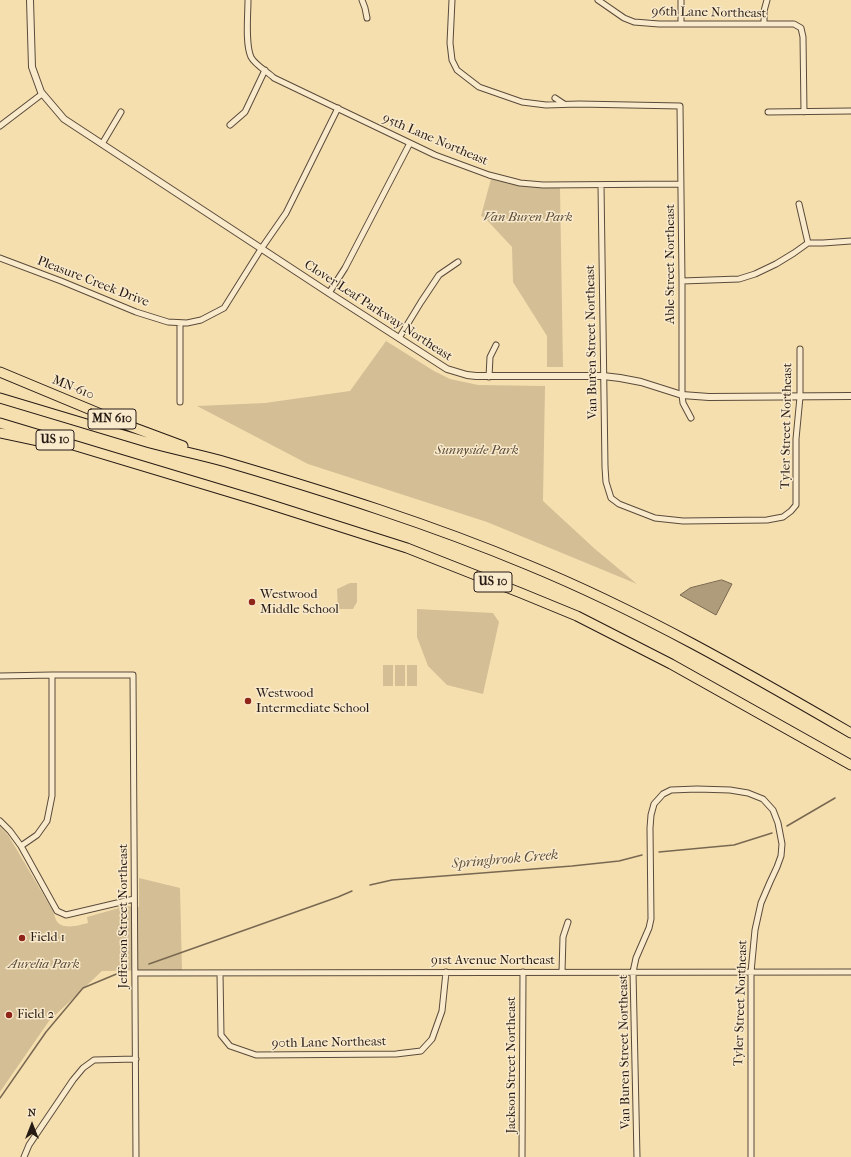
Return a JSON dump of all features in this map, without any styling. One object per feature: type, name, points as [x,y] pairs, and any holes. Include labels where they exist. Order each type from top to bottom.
[{"type":"highway","name":"MN-610","points":[[0,372],[132,427],[226,462]]},
{"type":"highway","name":"US 10","points":[[0,398],[145,441],[226,462],[378,509],[454,536],[578,587],[684,639],[851,733]]},
{"type":"highway","name":"US 10","points":[[0,423],[256,500],[407,548],[521,593],[577,616],[671,664],[851,765]]},
{"type":"highway","points":[[0,433],[111,457]]},
{"type":"street","name":"Clover Leaf Parkway Northeast","points":[[30,0],[32,67],[42,94],[64,119],[447,369],[467,375],[489,377],[603,376],[641,382],[682,395],[708,397],[851,396]]},
{"type":"street","name":"95th Lane Northeast","points":[[248,0],[248,37],[251,57],[258,66],[274,78],[435,154],[489,175],[520,183],[543,185],[681,184]]},
{"type":"street","points":[[362,0],[367,18]]},
{"type":"street","points":[[452,0],[450,43],[452,60],[457,70],[479,87],[522,102],[546,105],[564,104]]},
{"type":"street","name":"96th Lane Northeast","points":[[598,0],[624,18],[634,22],[659,24],[794,24],[801,28],[803,37],[804,112]]},
{"type":"street","points":[[681,0],[681,24]]},
{"type":"street","points":[[764,24],[764,11],[767,0]]},
{"type":"street","points":[[230,125],[245,112],[265,70]]},
{"type":"street","points":[[0,126],[42,94]]},
{"type":"street","points":[[555,98],[564,104]]},
{"type":"street","name":"Able Street Northeast","points":[[564,104],[680,106],[682,395],[683,403],[692,418]]},
{"type":"street","name":"Pleasure Creek Drive","points":[[0,258],[62,281],[136,312],[168,322],[187,323],[200,320],[224,308],[286,212],[338,108]]},
{"type":"street","points":[[768,112],[851,111]]},
{"type":"street","points":[[102,144],[121,112]]},
{"type":"street","points":[[329,293],[345,268],[410,143]]},
{"type":"street","name":"Van Buren Street Northeast","points":[[601,185],[605,471],[606,482],[611,498],[619,504],[655,518],[683,521],[767,520],[783,517],[796,505]]},
{"type":"street","points":[[799,204],[808,243]]},
{"type":"street","points":[[682,281],[739,279],[750,276],[769,267],[808,243],[851,241]]},
{"type":"street","points":[[399,338],[439,275],[458,262]]},
{"type":"street","points":[[180,323],[180,402]]},
{"type":"street","points":[[489,377],[490,357],[496,344]]},
{"type":"street","name":"Tyler Street Northeast","points":[[796,505],[796,439],[800,397],[800,349]]},
{"type":"street","points":[[0,676],[52,675],[52,796],[47,821],[37,835],[21,846]]},
{"type":"street","name":"Jefferson Street Northeast","points":[[52,675],[133,675],[136,1157]]},
{"type":"street","name":"Van Buren Street Northeast","points":[[637,1157],[633,972],[636,958],[649,928],[651,919],[650,828],[654,804],[663,794],[671,790],[730,790],[751,794]]},
{"type":"street","name":"Tyler Street Northeast","points":[[751,794],[763,799],[773,810],[778,824],[782,844],[781,856],[761,903],[755,930],[751,972],[751,1157]]},
{"type":"street","points":[[0,821],[10,831],[21,846],[57,911],[66,915],[134,899]]},
{"type":"street","points":[[562,972],[563,937],[568,922]]},
{"type":"street","name":"90th Lane Northeast","points":[[220,973],[221,1035],[230,1046],[260,1055],[396,1054],[421,1051],[432,1039],[442,1012],[446,972]]},
{"type":"street","name":"Jackson Street Northeast","points":[[522,1157],[523,972]]},
{"type":"street","name":"91st Avenue Northeast","points":[[135,973],[851,972]]},
{"type":"street","points":[[24,1157],[29,1145],[73,1080],[83,1068],[94,1060],[136,1059]]},
{"type":"green space","name":"Van Buren Park","points":[[491,179],[526,186],[560,188],[563,367],[547,367],[547,336],[513,282],[512,247],[485,218],[481,216]]},
{"type":"green space","name":"Sunnyside Park","points":[[386,341],[434,371],[450,379],[478,385],[545,386],[543,501],[595,549],[637,584],[487,522],[308,464],[197,406],[265,403],[350,391]]},
{"type":"green space","points":[[350,583],[357,583],[357,602],[353,609],[338,609],[337,589]]},
{"type":"green space","points":[[417,609],[493,613],[499,622],[483,694],[447,685],[428,666],[417,637]]},
{"type":"green space","points":[[383,665],[393,665],[393,686],[383,686]]},
{"type":"green space","points":[[395,665],[405,665],[405,686],[395,686]]},
{"type":"green space","points":[[407,665],[417,665],[417,686],[407,686]]},
{"type":"green space","name":"Aurelia Park","points":[[0,827],[8,835],[53,911],[56,920],[62,925],[76,926],[88,923],[87,917],[126,906],[139,907],[139,878],[180,888],[182,970],[102,971],[49,1021],[0,1092]]},
{"type":"shaded area","points":[[722,580],[732,584],[716,615],[680,595],[690,588]]},
{"type":"waterway","name":"Springbrook Creek","points":[[787,826],[835,798]]},
{"type":"waterway","name":"Springbrook Creek","points":[[659,852],[734,845],[772,833]]},
{"type":"waterway","name":"Springbrook Creek","points":[[370,885],[392,880],[619,861],[642,855]]},
{"type":"waterway","name":"Springbrook Creek","points":[[149,964],[352,891]]},
{"type":"waterway","name":"Springbrook Creek","points":[[0,1098],[46,1032],[83,988],[126,970]]},
{"type":"place","name":"Westwood Middle School","points":[[252,602]]},
{"type":"place","name":"Westwood Intermediate School","points":[[248,701]]},
{"type":"place","name":"Field 1","points":[[22,938]]},
{"type":"place","name":"Field 2","points":[[9,1015]]}]
